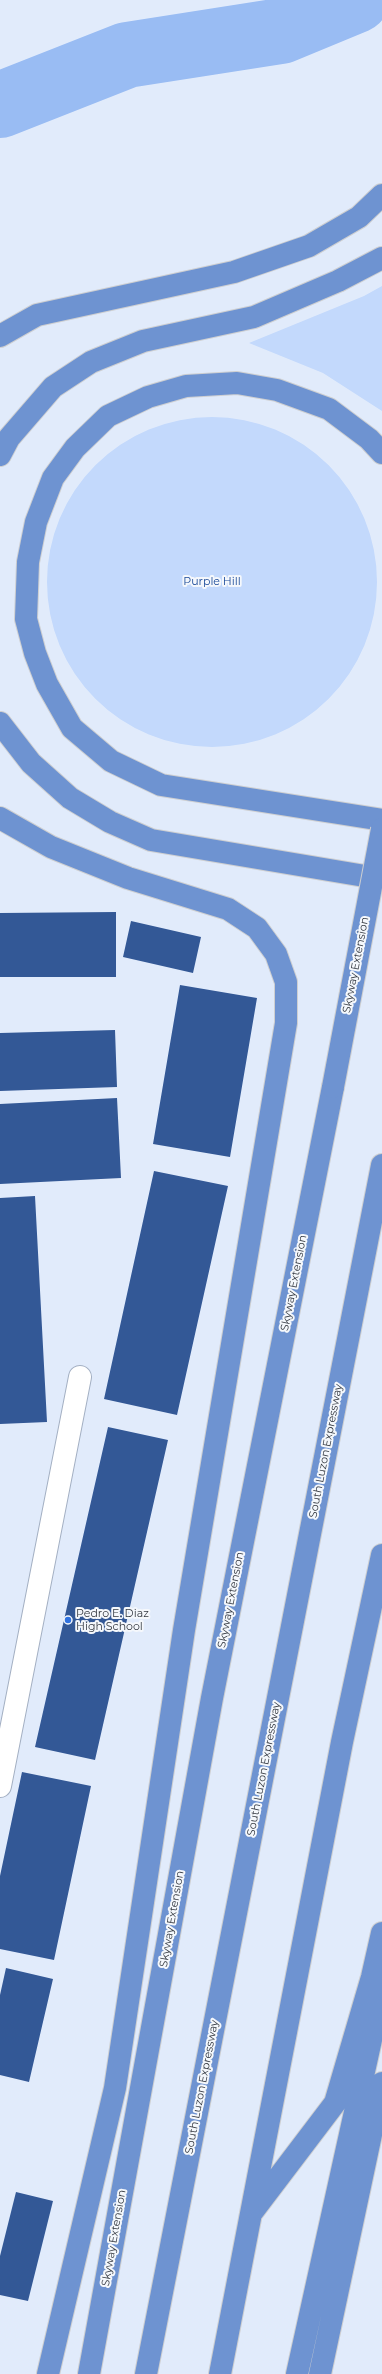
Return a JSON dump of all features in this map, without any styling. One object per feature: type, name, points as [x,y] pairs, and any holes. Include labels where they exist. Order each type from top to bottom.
[{"type":"highway","points":[[0,336],[37,315],[234,272],[309,246],[359,217],[382,195]]},
{"type":"highway","points":[[0,455],[9,438],[53,387],[91,362],[143,341],[254,317],[338,281],[382,258]]},
{"type":"highway","points":[[382,453],[369,439],[329,409],[277,390],[237,383],[186,386],[148,397],[108,416],[75,448],[53,478],[36,522],[28,562],[26,619],[35,653],[47,684],[72,728],[111,761],[161,785],[382,820]]},
{"type":"highway","points":[[0,723],[31,762],[70,798],[110,822],[151,840],[382,879]]},
{"type":"highway","points":[[0,818],[51,847],[121,875],[228,909],[258,928],[276,954],[286,982],[286,1023],[184,1630],[115,2088],[48,2374]]},
{"type":"highway","name":"Skyway Extension","points":[[89,2374],[212,1698],[334,1087],[382,829]]},
{"type":"highway","name":"South Luzon Expressway","points":[[146,2374],[382,1165]]},
{"type":"highway","points":[[220,2374],[342,1742],[382,1555]]},
{"type":"highway","points":[[250,2215],[334,2104],[372,1977],[382,1933]]},
{"type":"highway","points":[[298,2374],[382,1990]]},
{"type":"highway","points":[[320,2374],[382,2083]]},
{"type":"lane","points":[[0,1786],[80,1377]]},
{"type":"green space","points":[[382,286],[382,411],[323,373],[249,343],[364,296]]},
{"type":"green space","name":"Purple Hill","points":[[212,417],[244,420],[275,430],[304,445],[329,465],[349,490],[364,519],[374,550],[377,582],[374,614],[364,645],[349,674],[329,699],[304,719],[275,734],[244,744],[212,747],[180,744],[149,734],[120,719],[95,699],[75,674],[60,645],[50,614],[47,582],[50,550],[60,519],[75,490],[95,465],[120,445],[149,430],[180,420]]},
{"type":"building","points":[[116,912],[116,977],[0,977],[0,913]]},
{"type":"building","points":[[131,921],[201,937],[193,973],[123,957]]},
{"type":"building","points":[[180,985],[257,998],[230,1157],[153,1144]]},
{"type":"building","points":[[115,1030],[117,1087],[0,1091],[0,1033]]},
{"type":"building","points":[[117,1098],[121,1178],[0,1184],[0,1104]]},
{"type":"building","points":[[154,1171],[228,1186],[177,1415],[104,1399]]},
{"type":"building","points":[[35,1196],[47,1422],[0,1424],[0,1198]]},
{"type":"building","points":[[108,1427],[168,1440],[95,1760],[35,1747]]},
{"type":"building","points":[[22,1772],[91,1786],[54,1960],[0,1949],[0,1876]]},
{"type":"building","points":[[6,1968],[53,1979],[29,2082],[0,2075],[0,1995]]},
{"type":"building","points":[[16,2192],[53,2201],[28,2301],[0,2295],[0,2256]]},
{"type":"waterway","points":[[0,105],[127,55],[281,31],[356,0]]},
{"type":"place","name":"Pedro E. Diaz High School","points":[[68,1620]]}]
